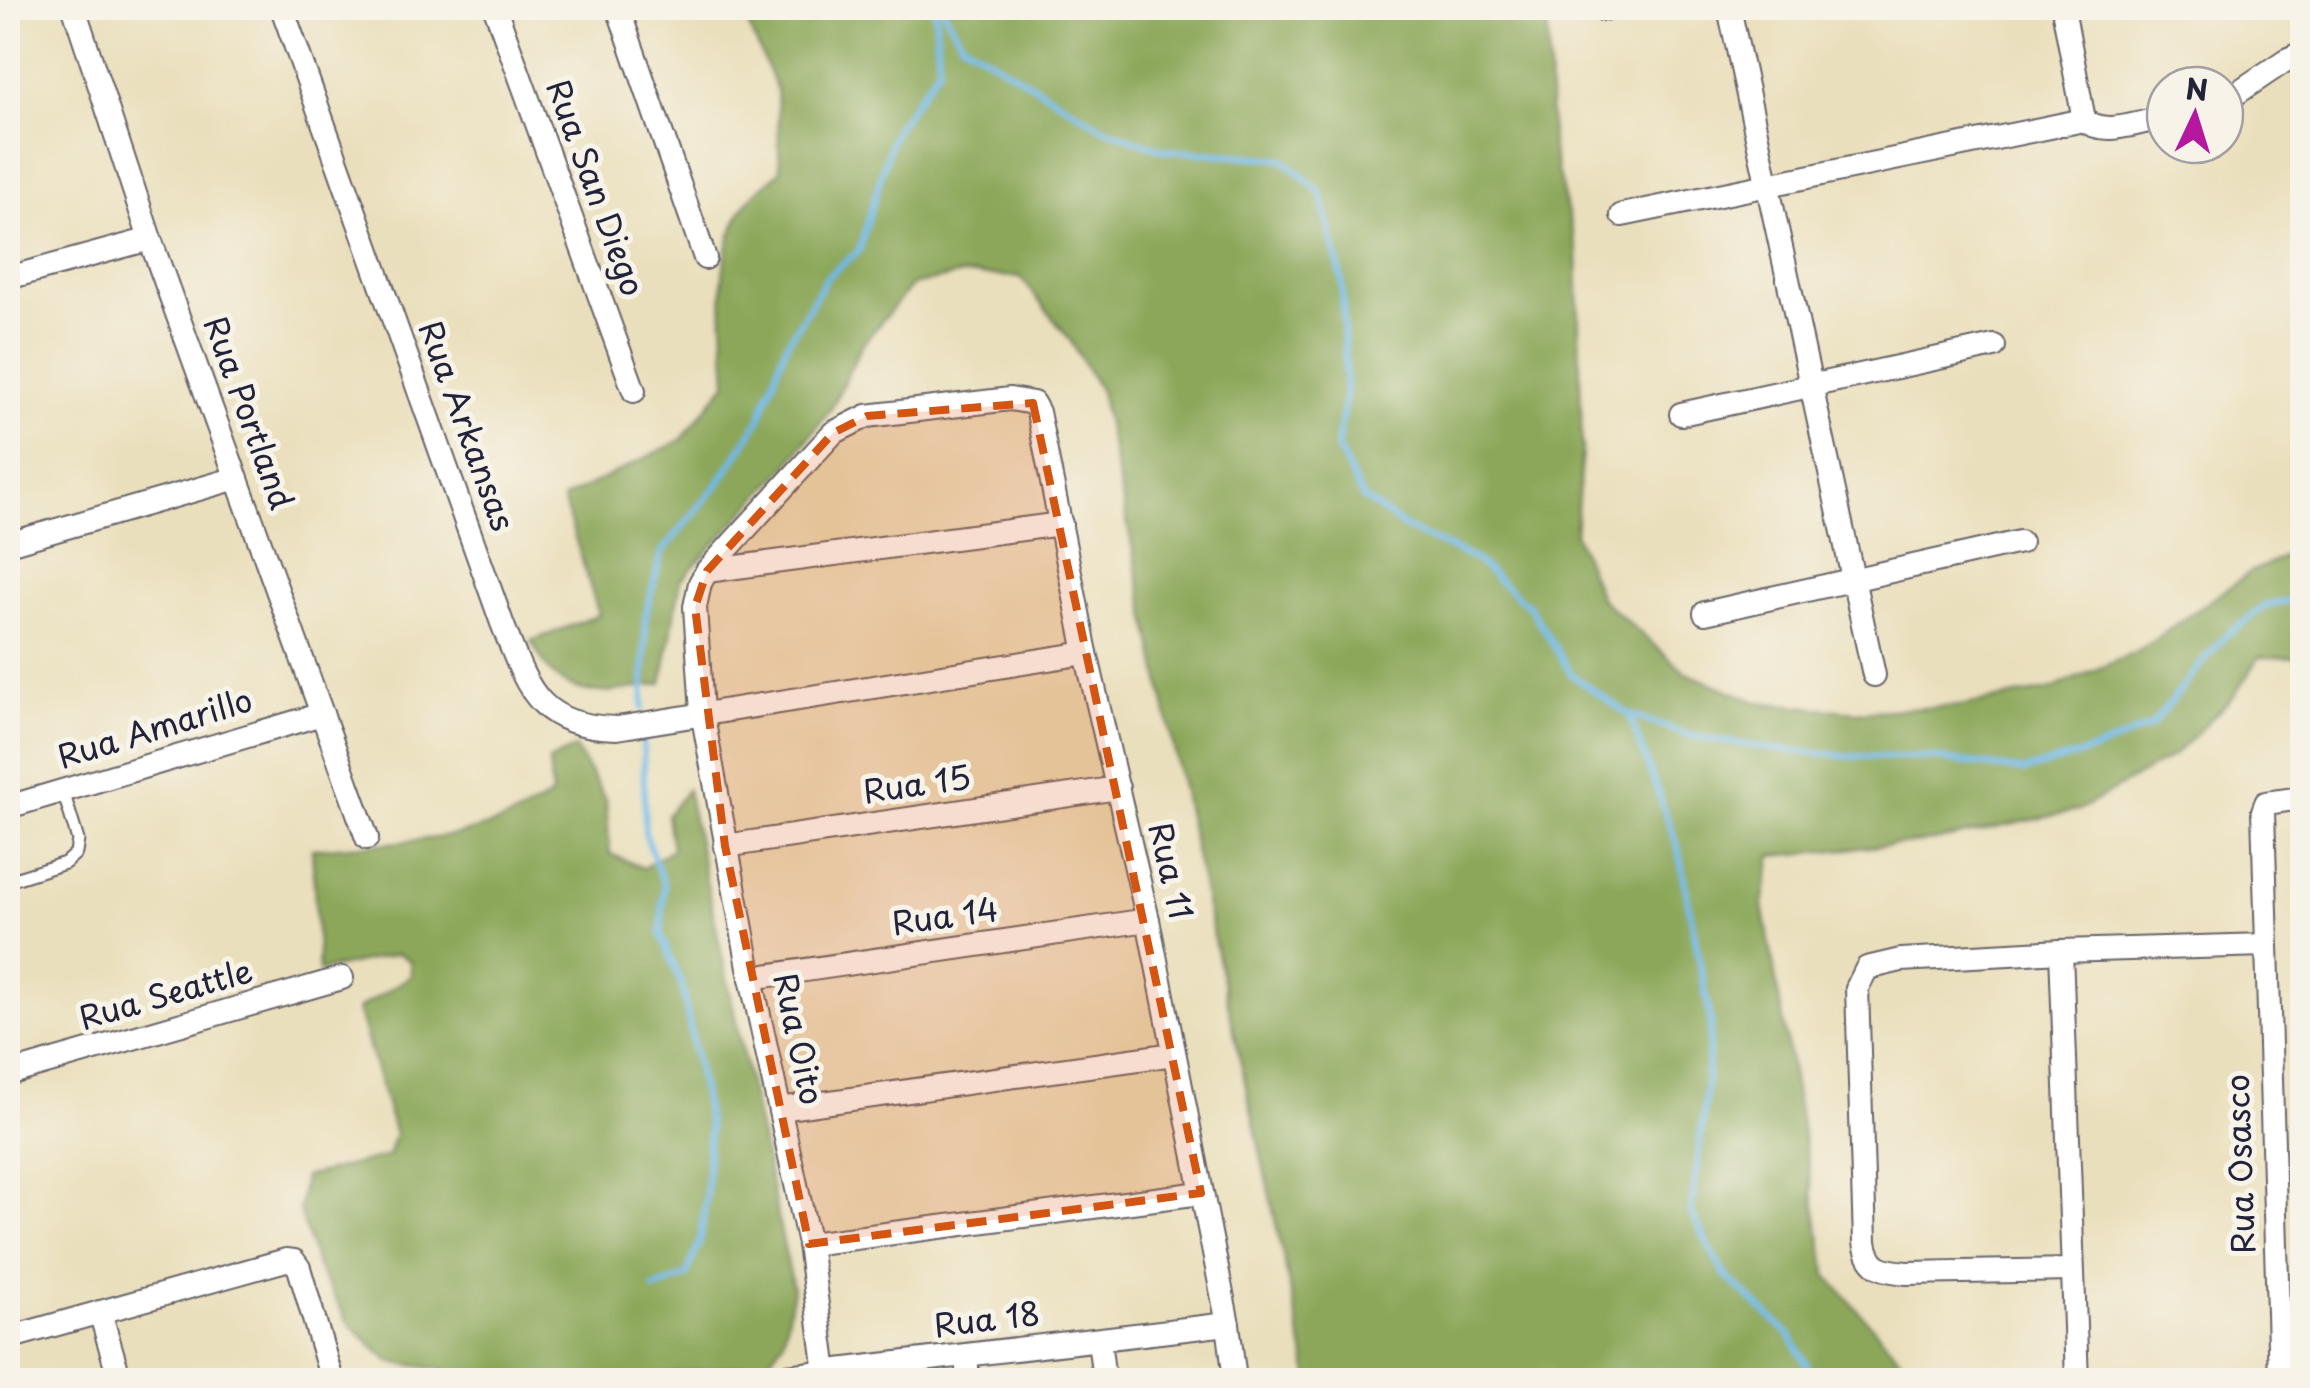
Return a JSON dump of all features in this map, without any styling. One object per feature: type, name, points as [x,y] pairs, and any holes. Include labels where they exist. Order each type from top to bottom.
[{"type":"street","name":"Rua Portland","points":[[74,8],[150,239],[367,838]]},
{"type":"street","name":"Rua Arkansas","points":[[282,8],[522,673],[556,716],[585,727],[617,728],[1086,653]]},
{"type":"street","name":"Rua San Diego","points":[[494,8],[634,391]]},
{"type":"street","points":[[618,8],[705,258]]},
{"type":"street","points":[[1729,8],[1874,674]]},
{"type":"street","points":[[2062,8],[2084,120]]},
{"type":"street","points":[[2245,87],[2302,53]]},
{"type":"street","points":[[1622,215],[2084,120],[2097,128],[2145,122]]},
{"type":"street","points":[[8,278],[150,239]]},
{"type":"street","points":[[1681,414],[1994,346]]},
{"type":"street","name":"Rua 11","points":[[707,570],[833,433],[849,423],[867,416],[1010,399],[1033,403],[1148,920],[1228,1324],[1235,1380]]},
{"type":"street","points":[[8,544],[237,478]]},
{"type":"street","points":[[707,570],[1061,524]]},
{"type":"street","points":[[1705,614],[2020,542]]},
{"type":"street","name":"Rua Oito","points":[[707,570],[695,607],[702,712],[725,846],[809,1244],[826,1376]]},
{"type":"street","name":"Rua Amarillo","points":[[8,807],[322,714]]},
{"type":"street","name":"Rua 15","points":[[725,846],[1118,788]]},
{"type":"street","name":"Rua Osasco","points":[[2280,1380],[2262,811],[2266,803],[2274,800],[2302,798]]},
{"type":"street","name":"Rua 14","points":[[752,978],[1148,920]]},
{"type":"street","points":[[2072,1270],[1885,1271],[1874,1265],[1867,1254],[1864,1222],[1858,988],[1866,968],[1900,960],[2266,945]]},
{"type":"street","points":[[2061,951],[2077,1380]]},
{"type":"street","name":"Rua Seattle","points":[[8,1074],[342,978]]},
{"type":"street","points":[[780,1109],[1174,1054]]},
{"type":"street","points":[[809,1244],[1201,1194]]},
{"type":"street","points":[[8,1338],[286,1260],[294,1261],[332,1380]]},
{"type":"street","points":[[100,1312],[120,1380]]},
{"type":"street","name":"Rua 18","points":[[752,1380],[826,1376],[1228,1324]]},
{"type":"street","points":[[1099,1340],[1104,1380]]},
{"type":"street","points":[[966,1356],[968,1380]]},
{"type":"lane","points":[[8,880],[65,863],[76,853],[78,840],[63,790]]},
{"type":"highlighted area","points":[[1033,403],[1201,1193],[809,1244],[725,846],[695,607],[707,571],[833,433],[867,416]]},
{"type":"green space","points":[[741,8],[1547,8],[1552,150],[1577,250],[1582,451],[1575,533],[1600,598],[1686,673],[1757,702],[1856,712],[1959,706],[2049,690],[2139,651],[2251,572],[2302,548],[2302,658],[2259,657],[2234,696],[2174,755],[2079,810],[1934,841],[1772,856],[1763,905],[1827,1275],[1919,1380],[1310,1380],[1100,391],[1070,340],[1020,277],[962,274],[912,285],[861,346],[831,409],[788,465],[681,580],[662,683],[592,691],[566,684],[550,671],[531,641],[599,615],[563,499],[681,440],[727,382],[722,290],[728,245],[746,204],[780,171],[777,90]]},
{"type":"green space","points":[[575,748],[606,800],[610,854],[643,868],[672,849],[667,815],[687,790],[793,1289],[783,1341],[767,1363],[614,1380],[468,1380],[439,1369],[390,1362],[350,1325],[317,1267],[299,1210],[304,1177],[388,1156],[395,1134],[358,1009],[411,976],[410,961],[398,954],[319,971],[312,849],[437,838],[497,823],[552,795],[549,761]]},
{"type":"waterway","points":[[643,708],[646,614],[662,552],[719,483],[759,421],[786,345],[828,276],[859,251],[894,131],[939,68],[935,8]]},
{"type":"waterway","points":[[942,8],[962,42],[1105,129],[1163,150],[1283,159],[1321,193],[1342,280],[1346,393],[1337,447],[1363,498],[1406,528],[1474,559],[1529,606],[1572,675],[1629,715],[1678,847],[1711,1022],[1691,1213],[1724,1274],[1791,1336],[1815,1380]]},
{"type":"waterway","points":[[1631,715],[1690,736],[1766,748],[1844,756],[1932,758],[2024,771],[2095,750],[2151,726],[2224,637],[2265,606],[2302,599]]},
{"type":"waterway","points":[[643,740],[645,833],[664,886],[661,935],[682,986],[709,1128],[700,1242],[686,1276],[654,1289]]}]
